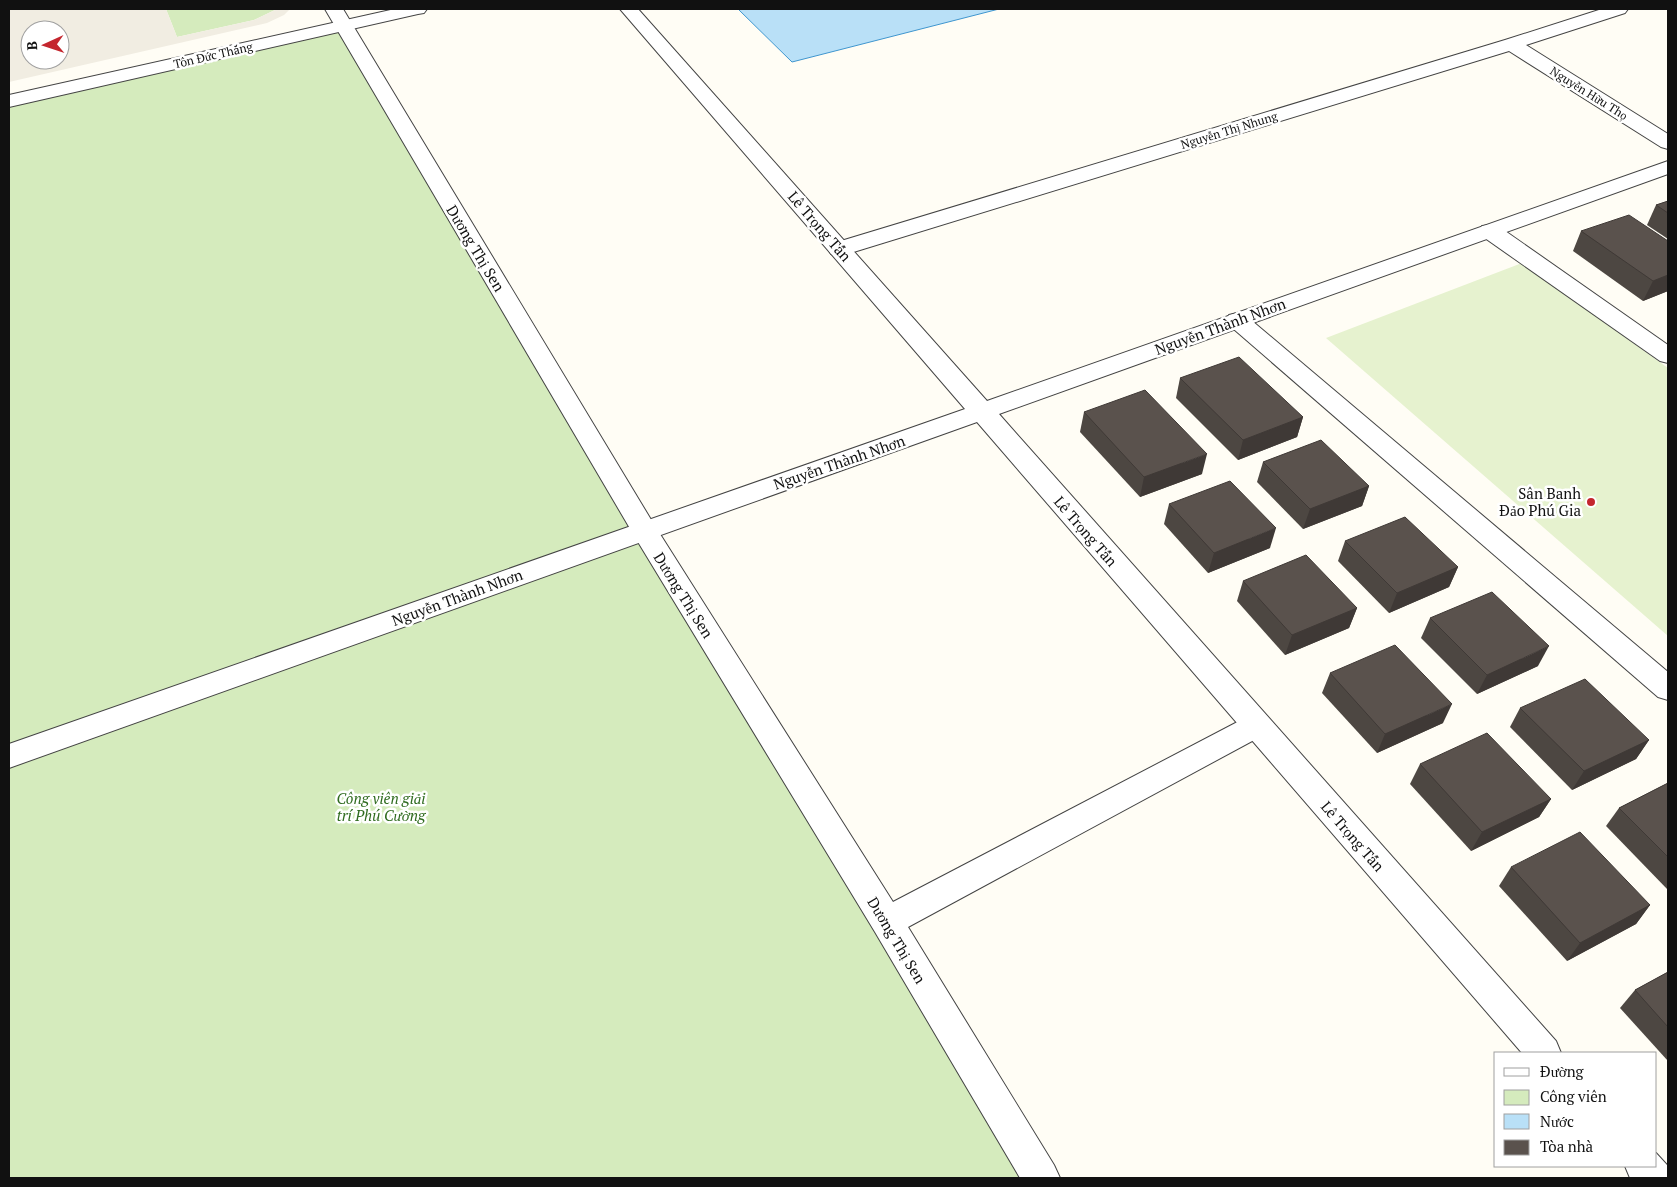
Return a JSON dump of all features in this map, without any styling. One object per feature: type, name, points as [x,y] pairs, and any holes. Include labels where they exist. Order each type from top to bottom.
[{"type":"street","name":"Tôn Đức Thắng","points":[[9,101],[339,17],[418,9]]},
{"type":"street","name":"Lê Trọng Tấn","points":[[629,9],[1543,1052]]},
{"type":"street","name":"Nguyễn Thị Nhung","points":[[839,249],[1510,44],[1618,9]]},
{"type":"street","name":"Dương Thị Sen","points":[[339,17],[644,530],[887,922],[1041,1178]]},
{"type":"street","name":"Nguyễn Hữu Thọ","points":[[1510,44],[1668,143]]},
{"type":"street","name":"Nguyễn Thành Nhơn","points":[[9,756],[1668,167]]},
{"type":"street","points":[[1490,231],[1668,356]]},
{"type":"street","points":[[1237,320],[1668,689]]},
{"type":"street","points":[[887,922],[1257,726]]},
{"type":"street","points":[[1644,1167],[1654,1178]]},
{"type":"green space","points":[[166,9],[277,9],[254,20],[177,37]]},
{"type":"green space","name":"Công viên giải trí Phú Cường","points":[[344,25],[1040,1178],[9,1178],[9,101]]},
{"type":"green space","name":"Sân Banh Đảo Phú Gia","points":[[1522,263],[1668,368],[1668,636],[1326,338]]},
{"type":"shaded area","points":[[9,9],[166,9],[177,37],[254,20],[277,9],[290,9],[284,15],[267,23],[70,68],[70,20],[20,20],[20,70],[61,70],[9,82]]},
{"type":"water","points":[[738,9],[999,9],[792,62]]},
{"type":"building","points":[[1668,201],[1668,213],[1656,205]]},
{"type":"building","points":[[1629,215],[1668,241],[1668,275],[1653,281],[1581,231]]},
{"type":"building","points":[[1239,357],[1303,417],[1243,440],[1180,378]]},
{"type":"building","points":[[1145,390],[1207,454],[1144,477],[1084,412]]},
{"type":"building","points":[[1321,440],[1369,486],[1310,509],[1263,462]]},
{"type":"building","points":[[1230,481],[1276,528],[1214,553],[1169,504]]},
{"type":"building","points":[[1405,517],[1458,567],[1397,593],[1345,541]]},
{"type":"building","points":[[1306,555],[1357,608],[1292,635],[1243,581]]},
{"type":"building","points":[[1492,592],[1549,646],[1487,675],[1430,618]]},
{"type":"building","points":[[1395,645],[1452,704],[1385,734],[1330,673]]},
{"type":"building","points":[[1585,679],[1649,740],[1584,771],[1520,708]]},
{"type":"building","points":[[1487,733],[1551,799],[1482,832],[1420,764]]},
{"type":"building","points":[[1668,783],[1668,857],[1619,808]]},
{"type":"building","points":[[1580,832],[1650,905],[1580,943],[1511,867]]},
{"type":"building","points":[[1668,972],[1668,1027],[1635,990]]},
{"type":"place","name":"Sân Banh Đảo Phú Gia","points":[[1591,502]]}]
